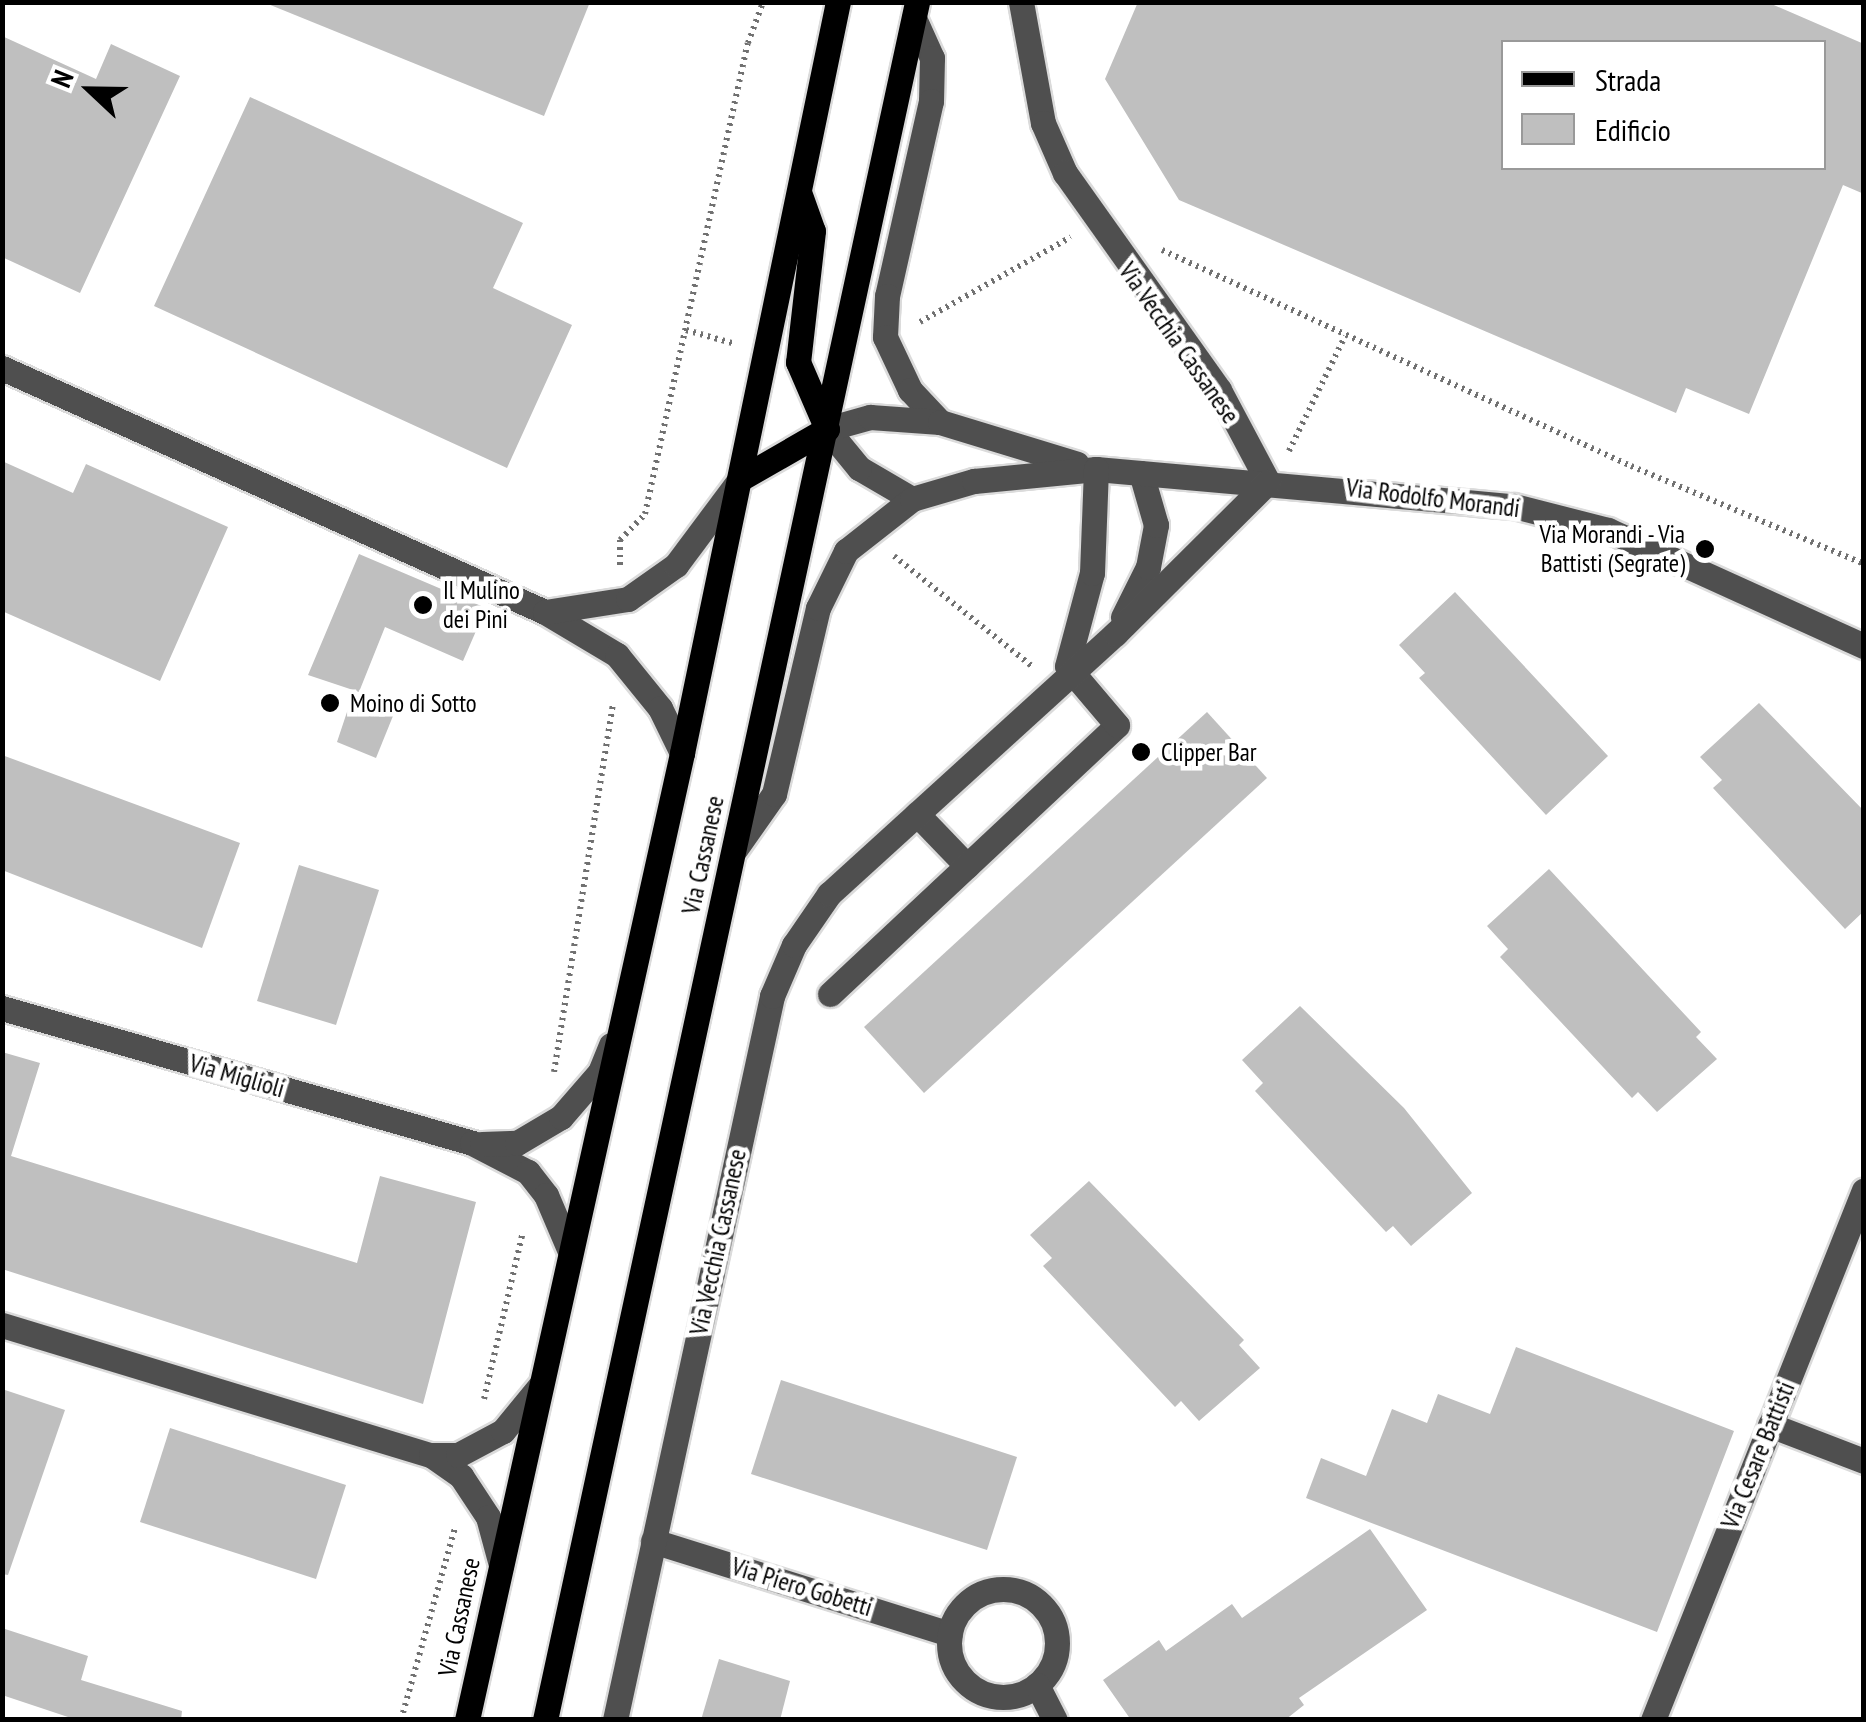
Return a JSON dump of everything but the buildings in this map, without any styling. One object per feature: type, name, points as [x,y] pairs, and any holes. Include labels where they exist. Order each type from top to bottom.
[{"type":"main road","name":"Via Cassanese","points":[[468,1720],[616,1033],[682,753],[838,2]]},
{"type":"main road","name":"Via Cassanese","points":[[545,1720],[914,8]]},
{"type":"main road","points":[[740,479],[826,429],[798,362],[813,231],[800,192]]},
{"type":"street","name":"Via Vecchia Cassanese","points":[[615,1720],[772,996],[794,945],[829,894],[1114,634],[1268,482],[1219,390],[1097,223],[1043,123],[1021,2]]},
{"type":"street","points":[[914,8],[932,58],[932,101],[888,296],[884,337],[910,390],[940,422]]},
{"type":"street","points":[[2,368],[545,612],[617,654],[660,708],[682,753]]},
{"type":"street","name":"Via Rodolfo Morandi","points":[[826,429],[870,417],[940,422],[1096,469]]},
{"type":"street","points":[[826,429],[859,468],[912,498]]},
{"type":"street","points":[[830,994],[1117,726],[1063,681],[1098,532],[1096,469]]},
{"type":"street","name":"Via Rodolfo Morandi","points":[[736,848],[765,811],[780,778],[828,580],[846,551],[912,498],[974,481],[1096,469],[1464,498],[1566,517],[1647,545],[1864,646]]},
{"type":"street","points":[[1114,634],[1148,567],[1156,525],[1141,472]]},
{"type":"street","points":[[545,612],[628,598],[676,565],[740,479]]},
{"type":"street","points":[[917,814],[968,866]]},
{"type":"street","name":"Via Miglioli","points":[[2,1008],[472,1143]]},
{"type":"street","points":[[472,1143],[517,1143],[545,1128],[580,1098],[616,1033]]},
{"type":"street","points":[[472,1143],[535,1180],[569,1249]]},
{"type":"street","name":"Via Cesare Battisti","points":[[1653,1720],[1864,1190]]},
{"type":"street","points":[[2,1325],[432,1455],[465,1482],[494,1530],[501,1565]]},
{"type":"street","points":[[432,1455],[472,1448],[514,1423],[539,1386]]},
{"type":"street","points":[[1770,1425],[1864,1462]]},
{"type":"street","name":"Via Piero Gobetti","points":[[653,1541],[950,1634]]},
{"type":"street","points":[[1015,1590],[1031,1596],[1053,1622],[1057,1639],[1049,1672],[1037,1685],[1010,1697],[982,1693],[960,1675],[950,1634],[966,1603],[981,1594],[1015,1590]]},
{"type":"street","points":[[1037,1685],[1055,1720]]},
{"type":"path","points":[[628,598],[618,548],[645,514],[748,43],[763,2]]},
{"type":"path","points":[[911,327],[1097,223]]},
{"type":"path","points":[[1149,244],[1345,336],[1864,564]]},
{"type":"path","points":[[1268,482],[1304,428],[1345,336]]},
{"type":"path","points":[[891,553],[1063,681]]},
{"type":"path","points":[[545,1128],[617,654]]},
{"type":"path","points":[[472,1448],[535,1180]]},
{"type":"path","points":[[401,1720],[465,1482]]},
{"type":"place","name":"Via Morandi - Via Battisti (Segrate)","points":[[1705,549]]},
{"type":"place","name":"Il Mulino dei Pini","points":[[423,605]]},
{"type":"place","name":"Moino di Sotto","points":[[330,703]]},
{"type":"place","name":"Clipper Bar","points":[[1141,752]]}]
